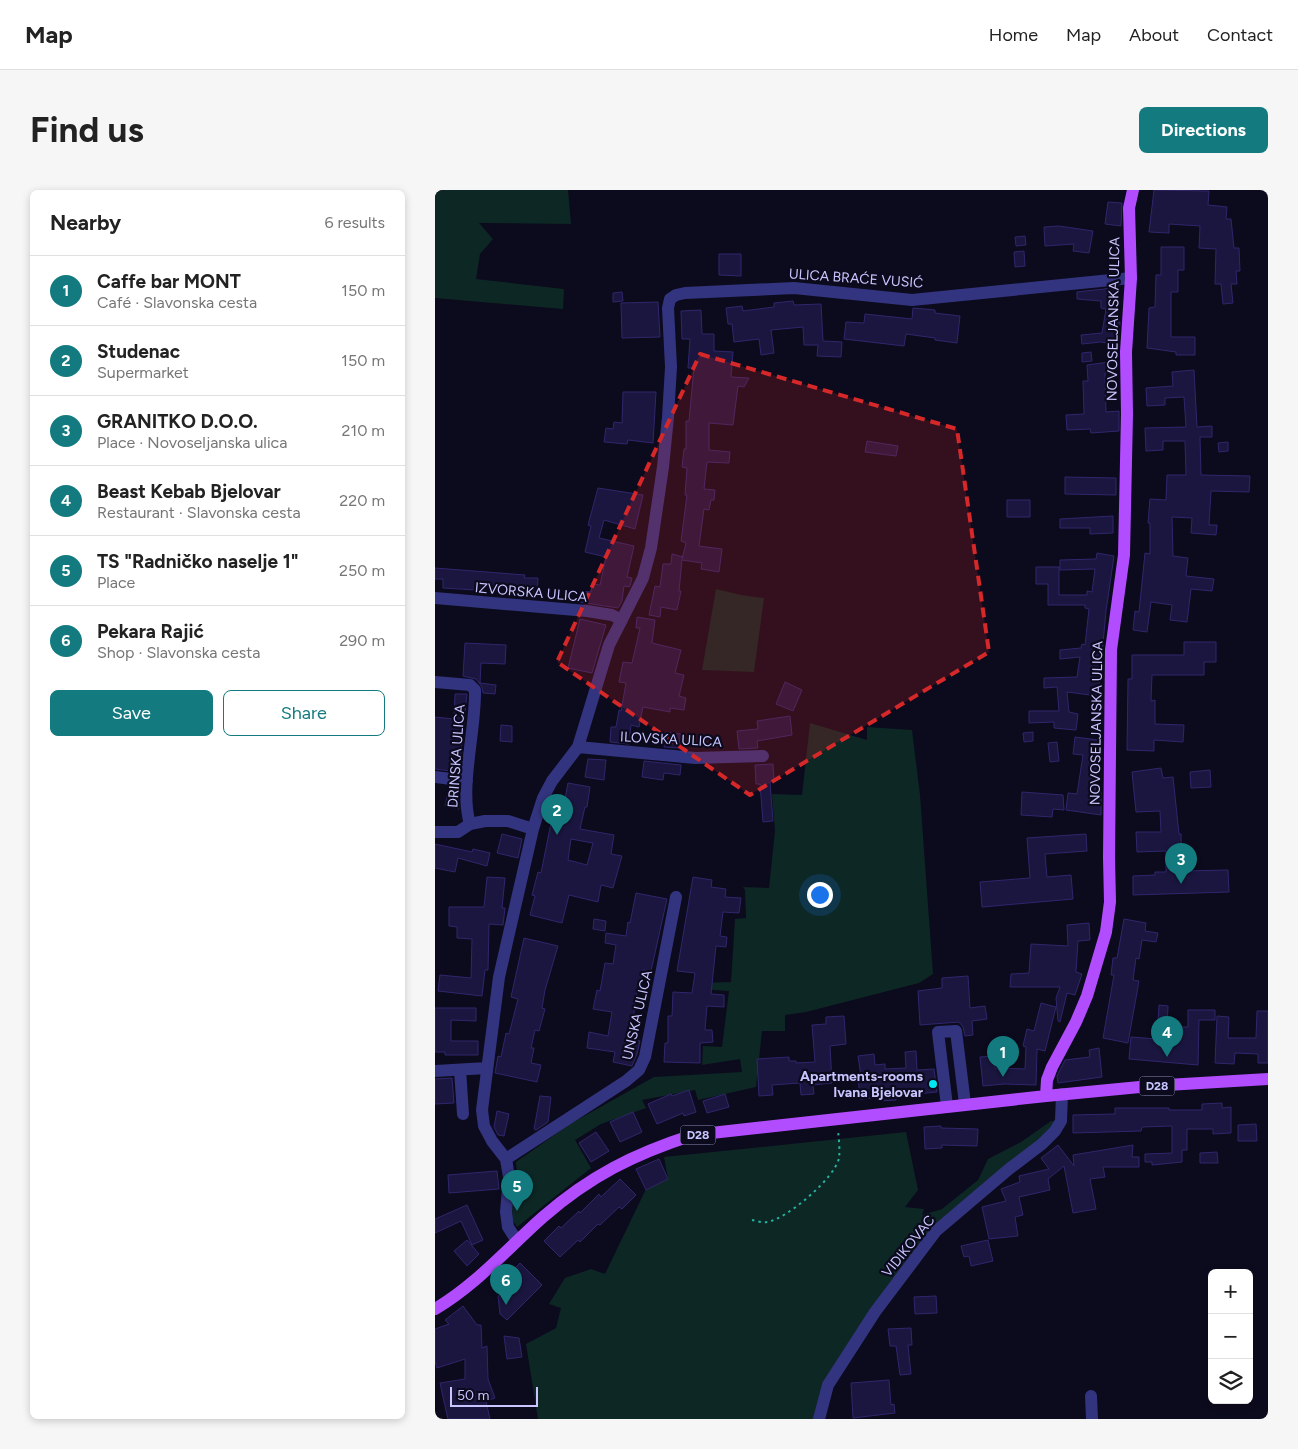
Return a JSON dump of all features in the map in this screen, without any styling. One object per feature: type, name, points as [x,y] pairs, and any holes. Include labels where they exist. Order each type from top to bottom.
[{"type":"main road","name":"NOVOSELJANSKA ULICA","points":[[1046,1096],[1047,1080],[1052,1066],[1076,1022],[1095,971],[1106,932],[1110,902],[1111,650],[1124,554],[1127,414],[1126,352],[1131,278],[1129,208],[1133,190]]},
{"type":"main road","name":"D28","points":[[435,1309],[465,1288],[545,1216],[586,1183],[624,1162],[657,1147],[693,1135],[1062,1094],[1160,1085],[1268,1079]]},
{"type":"street","name":"ULICA BRAĆE VUSIĆ","points":[[622,620],[643,578],[652,542],[668,417],[671,367],[668,308],[670,300],[677,295],[685,293],[794,288],[913,300],[1131,278]]},
{"type":"street","name":"IZVORSKA ULICA","points":[[435,598],[587,611],[612,615],[622,620]]},
{"type":"street","points":[[517,1241],[508,1227],[505,1212],[509,1177],[506,1159],[492,1142],[484,1126],[481,1110],[499,977],[533,829],[543,798],[552,781],[578,746],[609,645],[622,620]]},
{"type":"street","name":"DRINSKA ULICA","points":[[435,682],[470,685],[475,690],[475,708],[467,781],[466,812],[470,824]]},
{"type":"street","name":"ILOVSKA ULICA","points":[[578,746],[695,758],[763,756]]},
{"type":"street","points":[[435,778],[467,781]]},
{"type":"street","points":[[435,832],[458,832],[470,824],[485,821],[508,821],[533,829]]},
{"type":"street","name":"UNSKA ULICA","points":[[506,1159],[639,1070],[645,1057],[651,1031],[676,897]]},
{"type":"street","points":[[947,1106],[938,1032],[956,1031],[965,1104]]},
{"type":"street","points":[[435,1071],[487,1068]]},
{"type":"street","points":[[460,1070],[463,1114]]},
{"type":"street","name":"VIDIKOVAC","points":[[819,1419],[828,1385],[875,1312],[936,1231],[1009,1169],[1042,1144],[1055,1131],[1061,1121],[1062,1094]]},
{"type":"street","points":[[1091,1396],[1092,1419]]},
{"type":"path","points":[[752,1220],[767,1222],[786,1215],[809,1198],[831,1172],[839,1159],[837,1118]]},
{"type":"highlighted area","points":[[700,354],[957,429],[989,652],[750,795],[557,662]]},
{"type":"green space","points":[[435,190],[568,190],[571,224],[479,223],[493,239],[480,254],[476,279],[564,289],[563,309],[435,298]]},
{"type":"green space","points":[[716,589],[764,598],[754,672],[702,670]]},
{"type":"green space","points":[[810,723],[867,740],[867,727],[912,730],[920,795],[933,974],[919,983],[806,1012],[785,1015],[785,1031],[762,1031],[756,1087],[698,1100],[695,1090],[642,1100],[646,1108],[601,1124],[575,1140],[591,1168],[517,1227],[512,1219],[513,1195],[517,1174],[516,1162],[570,1124],[654,1077],[742,1072],[740,1059],[702,1065],[703,1046],[722,1047],[729,991],[699,989],[699,983],[731,982],[735,919],[746,918],[745,890],[743,887],[769,888],[775,831],[772,794],[802,795]]},
{"type":"green space","points":[[1051,1121],[1061,1121],[936,1231],[828,1385],[819,1419],[538,1419],[526,1344],[556,1328],[561,1308],[549,1304],[565,1278],[591,1269],[605,1274],[646,1189],[668,1179],[664,1157],[906,1132],[918,1190],[905,1207],[924,1209],[922,1215],[942,1209],[978,1180],[988,1159],[1021,1142]]},
{"type":"building","points":[[1154,190],[1209,191],[1208,205],[1227,207],[1226,219],[1231,219],[1234,248],[1239,248],[1240,271],[1236,271],[1237,284],[1231,284],[1233,303],[1223,304],[1221,284],[1215,284],[1216,249],[1199,248],[1200,226],[1169,224],[1169,233],[1149,232]]},
{"type":"building","points":[[1108,202],[1122,203],[1121,226],[1105,224]]},
{"type":"building","points":[[1059,226],[1093,231],[1089,253],[1073,251],[1074,244],[1045,246],[1044,227]]},
{"type":"building","points":[[1025,236],[1026,245],[1016,246],[1015,237]]},
{"type":"building","points":[[1161,247],[1184,247],[1184,270],[1178,270],[1178,292],[1171,292],[1171,337],[1195,337],[1195,355],[1176,355],[1176,352],[1147,348],[1149,308],[1155,307],[1156,275],[1161,275]]},
{"type":"building","points":[[1024,251],[1025,266],[1015,267],[1014,252]]},
{"type":"building","points":[[719,254],[741,254],[741,276],[719,275]]},
{"type":"building","points":[[1119,288],[1116,322],[1120,322],[1118,345],[1101,342],[1082,344],[1081,335],[1102,333],[1106,309],[1101,308],[1101,301],[1077,299],[1077,292]]},
{"type":"building","points":[[622,292],[623,301],[613,302],[613,293]]},
{"type":"building","points":[[793,301],[794,305],[821,304],[823,341],[842,342],[841,357],[817,356],[818,345],[804,345],[803,327],[771,330],[774,353],[761,355],[759,339],[734,342],[732,324],[728,324],[726,308],[742,306],[743,311],[774,307],[774,303]]},
{"type":"building","points":[[658,302],[660,337],[622,338],[621,303]]},
{"type":"building","points":[[913,308],[935,310],[935,313],[960,316],[957,343],[906,334],[904,346],[844,339],[846,322],[864,323],[865,314],[912,319]]},
{"type":"building","points":[[701,310],[702,334],[714,334],[714,351],[733,352],[731,377],[749,378],[744,387],[738,386],[733,425],[709,423],[709,450],[730,452],[729,463],[707,462],[704,489],[715,490],[714,500],[711,500],[709,510],[704,509],[699,546],[722,549],[719,572],[701,569],[702,563],[682,560],[679,591],[681,591],[677,610],[661,607],[660,617],[649,615],[655,586],[660,587],[663,564],[671,564],[672,554],[683,557],[686,543],[681,541],[687,495],[685,495],[687,468],[682,467],[684,449],[686,449],[686,421],[689,421],[694,368],[688,368],[690,339],[682,339],[681,311]]},
{"type":"building","points":[[1091,352],[1092,361],[1082,362],[1082,353]]},
{"type":"building","points":[[1109,362],[1110,372],[1105,373],[1106,412],[1119,411],[1119,431],[1091,433],[1090,429],[1067,430],[1066,415],[1084,414],[1083,381],[1088,381],[1087,365]]},
{"type":"building","points":[[1194,370],[1197,427],[1212,426],[1212,437],[1200,437],[1201,475],[1250,476],[1249,492],[1211,491],[1209,525],[1217,525],[1216,535],[1191,533],[1192,518],[1172,517],[1173,556],[1188,558],[1186,576],[1214,579],[1212,591],[1191,589],[1187,622],[1170,620],[1172,605],[1151,602],[1147,632],[1133,630],[1135,611],[1139,612],[1145,553],[1150,554],[1150,523],[1148,523],[1150,499],[1166,500],[1167,475],[1186,475],[1185,441],[1163,441],[1163,450],[1146,451],[1145,428],[1186,427],[1184,397],[1165,398],[1165,405],[1147,406],[1146,388],[1173,386],[1172,372]]},
{"type":"building","points":[[623,392],[656,392],[653,443],[628,440],[627,444],[604,442],[606,428],[613,429],[614,422],[622,423]]},
{"type":"building","points":[[867,441],[898,446],[896,456],[865,452]]},
{"type":"building","points":[[1228,442],[1228,451],[1219,452],[1218,443]]},
{"type":"building","points":[[1065,477],[1116,478],[1116,495],[1065,494]]},
{"type":"building","points":[[598,488],[643,495],[635,529],[604,520],[599,538],[634,546],[627,577],[632,578],[630,586],[624,586],[622,601],[618,608],[579,602],[580,591],[591,592],[592,584],[600,585],[606,557],[585,552],[591,526],[588,525]]},
{"type":"building","points":[[1007,500],[1030,500],[1030,517],[1007,517]]},
{"type":"building","points":[[1113,516],[1113,533],[1090,534],[1090,528],[1060,528],[1060,519]]},
{"type":"building","points":[[1097,553],[1114,556],[1106,611],[1098,696],[1067,692],[1069,712],[1078,714],[1076,730],[1054,728],[1054,722],[1029,723],[1029,711],[1059,711],[1057,687],[1044,688],[1044,678],[1077,677],[1080,657],[1060,659],[1060,650],[1081,648],[1082,644],[1085,645],[1089,609],[1085,608],[1085,605],[1048,605],[1048,584],[1036,584],[1036,567],[1059,567],[1059,595],[1087,595],[1087,591],[1092,592],[1095,569],[1060,570],[1060,560],[1096,559]]},
{"type":"building","points":[[435,568],[525,575],[524,578],[538,578],[537,597],[510,595],[510,588],[476,586],[476,590],[443,588],[443,579],[435,579]]},
{"type":"building","points":[[637,617],[655,620],[652,643],[681,650],[675,673],[684,675],[679,696],[686,698],[684,710],[670,708],[670,712],[643,707],[639,727],[631,725],[629,744],[610,742],[611,727],[616,727],[626,683],[619,682],[623,662],[632,663],[640,628],[636,628]]},
{"type":"building","points":[[580,619],[606,625],[592,673],[568,668]]},
{"type":"building","points":[[1184,642],[1216,642],[1216,662],[1204,662],[1204,675],[1152,675],[1151,701],[1155,700],[1155,724],[1184,725],[1183,742],[1154,740],[1154,751],[1127,750],[1128,679],[1132,679],[1132,655],[1184,655]]},
{"type":"building","points":[[465,643],[506,645],[505,664],[481,663],[480,683],[496,685],[495,694],[483,693],[482,687],[476,679],[463,676]]},
{"type":"building","points":[[785,682],[802,690],[793,711],[776,704]]},
{"type":"building","points":[[455,694],[467,694],[459,772],[435,769],[435,717],[454,719]]},
{"type":"building","points":[[790,716],[792,735],[757,741],[758,748],[739,749],[737,731],[758,729],[757,721]]},
{"type":"building","points":[[501,725],[512,726],[512,742],[500,741]]},
{"type":"building","points":[[666,732],[681,734],[679,748],[664,747]]},
{"type":"building","points":[[1033,732],[1033,741],[1024,742],[1023,733]]},
{"type":"building","points":[[1075,737],[1098,740],[1095,762],[1099,763],[1095,791],[1101,792],[1101,815],[1066,810],[1068,793],[1077,794],[1083,755],[1073,754]]},
{"type":"building","points":[[1057,742],[1059,761],[1050,762],[1048,743]]},
{"type":"building","points":[[588,759],[606,760],[604,780],[585,777]]},
{"type":"building","points":[[644,761],[681,765],[680,775],[664,773],[663,780],[642,777]]},
{"type":"building","points":[[773,764],[774,781],[770,782],[773,821],[763,822],[760,784],[756,784],[755,765]]},
{"type":"building","points":[[1161,768],[1163,778],[1173,777],[1179,834],[1181,834],[1182,871],[1228,870],[1229,892],[1133,895],[1133,876],[1155,875],[1155,872],[1166,872],[1166,851],[1137,852],[1136,832],[1161,832],[1160,811],[1136,812],[1132,772]]},
{"type":"building","points":[[1210,770],[1211,787],[1191,788],[1190,772]]},
{"type":"building","points":[[568,783],[590,787],[587,807],[585,807],[580,829],[614,835],[611,854],[622,856],[613,888],[601,885],[598,902],[569,895],[562,923],[530,915],[535,896],[532,895],[538,872],[541,873],[551,823],[557,824],[561,804],[564,804]],"holes":[[[571,839],[593,843],[587,865],[568,860]]]},
{"type":"building","points":[[449,787],[458,788],[459,809],[445,806]]},
{"type":"building","points":[[1022,792],[1063,795],[1064,810],[1053,809],[1052,817],[1021,815]]},
{"type":"building","points":[[502,834],[522,839],[518,858],[497,853]]},
{"type":"building","points":[[1086,834],[1087,851],[1045,854],[1047,877],[1071,875],[1073,899],[982,907],[980,882],[1030,878],[1027,838]]},
{"type":"building","points":[[435,844],[472,852],[473,849],[490,853],[487,866],[458,858],[455,872],[435,868]]},
{"type":"building","points":[[487,877],[505,878],[502,908],[505,908],[503,925],[489,924],[488,970],[485,970],[482,996],[438,991],[440,975],[471,978],[472,939],[457,938],[457,927],[449,926],[449,907],[484,907]]},
{"type":"building","points":[[693,877],[712,880],[711,887],[726,889],[725,897],[741,898],[739,913],[723,912],[720,936],[727,937],[726,947],[716,946],[711,994],[724,995],[724,1007],[707,1006],[705,1030],[712,1030],[713,1042],[700,1043],[700,1063],[664,1062],[665,1043],[668,1043],[668,1016],[672,1016],[673,992],[692,993],[695,973],[677,971]]},
{"type":"building","points":[[636,893],[667,899],[651,971],[643,970],[640,992],[637,992],[630,1039],[640,1041],[632,1066],[613,1062],[615,1052],[587,1048],[589,1032],[608,1036],[612,1012],[593,1009],[597,990],[600,991],[605,963],[613,964],[616,945],[605,943],[606,933],[626,936]]},
{"type":"building","points":[[594,919],[606,921],[605,931],[593,929]]},
{"type":"building","points":[[1124,919],[1146,923],[1145,931],[1158,933],[1156,942],[1142,940],[1139,959],[1136,958],[1133,980],[1139,981],[1128,1043],[1103,1038],[1114,975],[1111,975],[1113,958],[1117,958]]},
{"type":"building","points":[[1089,923],[1090,940],[1078,941],[1076,972],[1082,974],[1075,995],[1067,993],[1060,1022],[1058,1021],[1056,998],[1060,987],[1010,987],[1011,974],[1029,973],[1031,944],[1068,946],[1067,925]]},
{"type":"building","points":[[524,938],[558,946],[545,990],[542,1008],[545,1009],[539,1031],[535,1030],[531,1048],[534,1048],[531,1063],[541,1065],[537,1082],[495,1073],[498,1056],[501,1057],[506,1033],[509,1034],[518,999],[511,997]]},
{"type":"building","points":[[968,976],[970,1008],[985,1006],[987,1019],[972,1021],[973,1035],[965,1036],[963,1027],[959,1022],[920,1025],[918,991],[942,988],[942,978]]},
{"type":"building","points":[[1041,1003],[1056,1007],[1045,1051],[1037,1049],[1036,1085],[1004,1084],[983,1086],[980,1057],[994,1056],[995,1068],[1025,1069],[1026,1047],[1023,1046],[1027,1029],[1034,1031]]},
{"type":"building","points":[[1159,1005],[1168,1006],[1167,1027],[1188,1027],[1188,1010],[1215,1010],[1215,1020],[1199,1020],[1198,1065],[1129,1059],[1131,1037],[1157,1039]]},
{"type":"building","points":[[435,1008],[476,1008],[476,1021],[451,1020],[451,1041],[478,1041],[478,1055],[445,1055],[445,1052],[435,1052]]},
{"type":"building","points":[[1257,1011],[1268,1011],[1268,1063],[1258,1063],[1258,1054],[1235,1053],[1234,1064],[1215,1063],[1217,1016],[1229,1017],[1228,1038],[1256,1038]]},
{"type":"building","points":[[844,1016],[846,1044],[830,1046],[832,1083],[813,1085],[814,1094],[801,1095],[800,1083],[772,1085],[773,1095],[759,1096],[757,1059],[789,1057],[789,1061],[796,1061],[796,1063],[815,1062],[812,1025],[826,1024],[826,1017]]},
{"type":"building","points":[[1099,1048],[1102,1077],[1058,1083],[1057,1076],[1065,1060],[1090,1057],[1089,1050]]},
{"type":"building","points":[[916,1051],[917,1070],[934,1069],[937,1092],[896,1096],[896,1100],[879,1101],[879,1098],[860,1099],[858,1076],[861,1076],[858,1056],[874,1054],[875,1065],[885,1064],[885,1069],[906,1068],[905,1052]]},
{"type":"building","points":[[452,1078],[454,1103],[435,1104],[435,1079]]},
{"type":"building","points":[[689,1090],[696,1112],[684,1116],[683,1113],[657,1124],[648,1104],[671,1094],[672,1096]]},
{"type":"building","points":[[725,1094],[729,1107],[707,1113],[703,1101]]},
{"type":"building","points":[[540,1096],[551,1097],[548,1122],[536,1130],[534,1129]]},
{"type":"building","points":[[1222,1103],[1222,1108],[1231,1107],[1231,1133],[1213,1134],[1213,1129],[1187,1129],[1187,1150],[1182,1150],[1182,1162],[1152,1165],[1152,1162],[1145,1162],[1145,1154],[1172,1153],[1172,1126],[1142,1127],[1141,1131],[1073,1133],[1073,1115],[1115,1114],[1115,1108],[1202,1110],[1202,1104]]},
{"type":"building","points":[[497,1111],[509,1114],[504,1136],[498,1135],[494,1127]]},
{"type":"building","points":[[633,1112],[642,1132],[620,1142],[610,1122]]},
{"type":"building","points":[[1256,1124],[1257,1141],[1238,1141],[1238,1125]]},
{"type":"building","points":[[941,1126],[941,1128],[978,1129],[977,1146],[942,1145],[942,1148],[925,1149],[924,1127]]},
{"type":"building","points":[[596,1132],[609,1151],[591,1162],[579,1143]]},
{"type":"building","points":[[1058,1145],[1074,1166],[1073,1155],[1133,1145],[1132,1157],[1139,1157],[1139,1167],[1103,1167],[1105,1177],[1090,1179],[1096,1209],[1073,1213],[1064,1166],[1048,1179],[1050,1190],[1019,1197],[1023,1215],[1015,1217],[1018,1236],[989,1239],[982,1207],[1006,1201],[1001,1189],[1020,1182],[1019,1176],[1049,1169],[1041,1158]]},
{"type":"building","points":[[1217,1152],[1218,1163],[1200,1163],[1200,1153]]},
{"type":"building","points":[[659,1159],[668,1179],[646,1190],[636,1169]]},
{"type":"building","points":[[497,1171],[499,1189],[449,1193],[448,1175]]},
{"type":"building","points":[[620,1179],[636,1195],[622,1209],[619,1207],[560,1257],[544,1241],[559,1226],[561,1228],[599,1194],[601,1197]]},
{"type":"building","points":[[467,1205],[483,1240],[472,1245],[461,1221],[435,1233],[435,1219]]},
{"type":"building","points":[[467,1240],[479,1254],[467,1266],[454,1251]]},
{"type":"building","points":[[988,1240],[993,1261],[971,1266],[969,1256],[964,1257],[961,1246]]},
{"type":"building","points":[[520,1263],[542,1285],[507,1320],[500,1314],[498,1296],[512,1283],[506,1277]]},
{"type":"building","points":[[936,1296],[937,1313],[915,1314],[914,1297]]},
{"type":"building","points":[[463,1306],[477,1325],[481,1325],[482,1348],[487,1346],[488,1379],[495,1398],[486,1401],[490,1419],[448,1419],[440,1383],[465,1379],[465,1359],[437,1368],[435,1361],[435,1329],[449,1324],[445,1320]]},
{"type":"building","points":[[911,1328],[912,1345],[908,1345],[911,1374],[900,1375],[896,1346],[890,1346],[888,1329]]},
{"type":"building","points":[[504,1336],[519,1338],[522,1357],[507,1359]]},
{"type":"building","points":[[889,1380],[891,1405],[894,1404],[895,1413],[853,1418],[851,1383]]},
{"type":"place","name":"Studenac","points":[[557,835]]},
{"type":"place","name":"GRANITKO D.O.O.","points":[[1181,884]]},
{"type":"place","name":"Beast Kebab Bjelovar","points":[[1167,1057]]},
{"type":"place","name":"Caffe bar MONT","points":[[1003,1077]]},
{"type":"place","name":"Apartments-rooms Ivana Bjelovar","points":[[933,1084]]},
{"type":"place","name":"TS \"Radničko naselje 1\"","points":[[517,1211]]},
{"type":"place","name":"Pekara Rajić","points":[[506,1305]]}]
